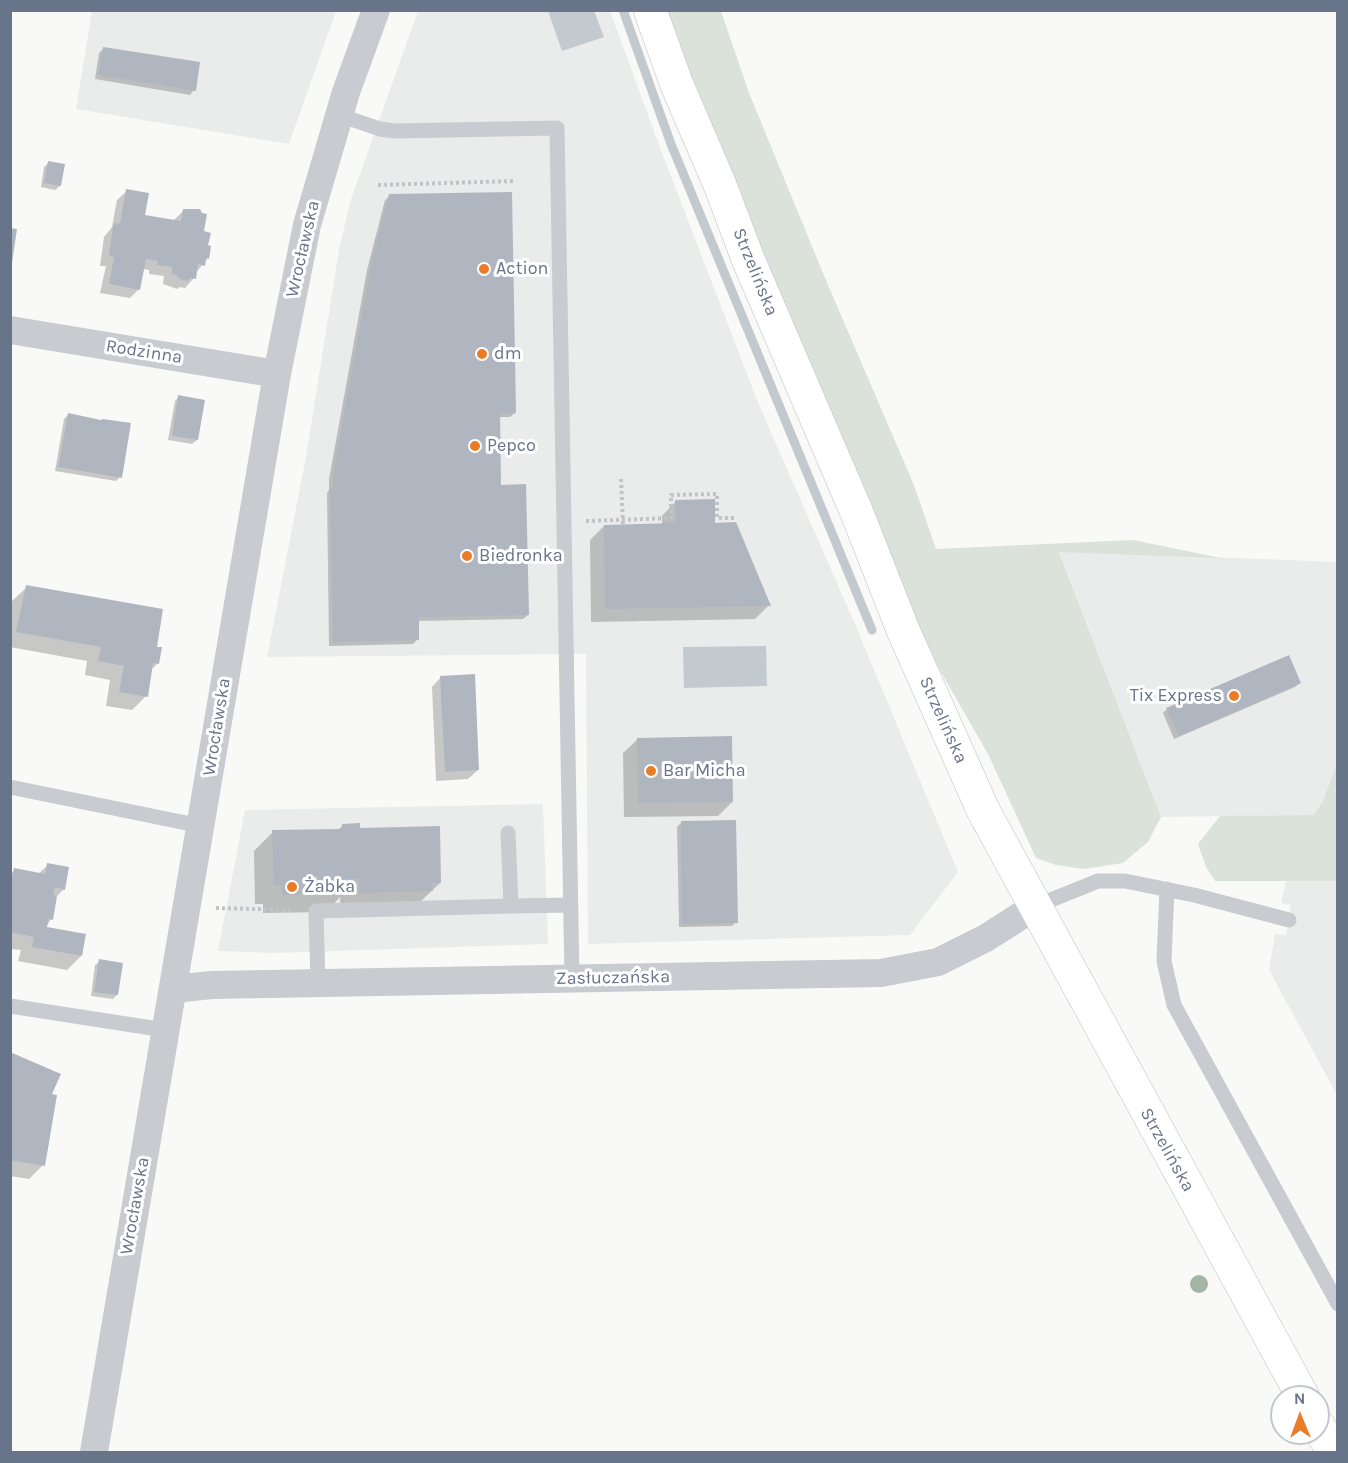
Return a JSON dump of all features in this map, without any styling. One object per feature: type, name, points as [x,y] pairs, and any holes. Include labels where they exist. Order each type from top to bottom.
[{"type":"main road","name":"Strzelińska","points":[[650,10],[677,85],[720,184],[748,259],[857,513],[903,630],[982,810],[1296,1385]]},
{"type":"street","name":"Wrocławska","points":[[94,1452],[277,374],[307,225],[339,115],[376,10]]},
{"type":"street","name":"Rodzinna","points":[[10,330],[277,374]]},
{"type":"street","name":"Zasłuczańska","points":[[173,989],[212,985],[881,973],[938,962],[986,938],[1036,906]]},
{"type":"lane","points":[[339,115],[380,129],[394,131],[557,128],[572,979]]},
{"type":"lane","points":[[10,786],[201,826]]},
{"type":"lane","points":[[508,833],[511,906]]},
{"type":"lane","points":[[1036,906],[1098,881],[1125,881],[1167,889],[1289,920]]},
{"type":"lane","points":[[1167,889],[1164,962],[1174,1005],[1338,1304]]},
{"type":"lane","points":[[318,983],[316,911],[571,904]]},
{"type":"lane","points":[[10,1006],[165,1030]]},
{"type":"path","points":[[378,185],[516,181]]},
{"type":"path","points":[[621,479],[623,522]]},
{"type":"path","points":[[564,522],[623,522],[671,518],[671,495],[717,494],[717,518],[734,518]]},
{"type":"path","points":[[212,908],[316,911]]},
{"type":"shaded area","points":[[92,11],[336,11],[289,144],[76,109]]},
{"type":"shaded area","points":[[418,11],[610,11],[759,405],[855,624],[958,872],[910,935],[588,944],[586,654],[267,657],[306,457],[339,250],[350,202]]},
{"type":"shaded area","points":[[548,11],[594,11],[604,37],[562,51]]},
{"type":"shaded area","points":[[664,11],[721,11],[749,93],[914,485],[936,549],[1133,540],[1221,558],[1059,552],[1161,817],[1148,842],[1123,863],[1084,869],[1056,865],[1036,858],[988,754],[914,625]]},
{"type":"shaded area","points":[[1059,551],[1337,562],[1337,764],[1322,803],[1313,815],[1161,817]]},
{"type":"shaded area","points":[[766,646],[767,686],[684,688],[683,647]]},
{"type":"shaded area","points":[[1337,764],[1337,881],[1215,881],[1206,867],[1198,844],[1220,816],[1313,815],[1322,803]]},
{"type":"shaded area","points":[[543,804],[548,944],[274,953],[218,951],[245,810]]},
{"type":"shaded area","points":[[1286,881],[1337,881],[1337,1095],[1269,970],[1275,934],[1286,935],[1291,905],[1281,903]]},
{"type":"building","points":[[103,47],[200,62],[196,91],[98,75]]},
{"type":"building","points":[[48,161],[65,164],[61,186],[44,183]]},
{"type":"building","points":[[126,189],[149,193],[145,215],[181,221],[183,209],[200,209],[202,213],[207,214],[204,231],[211,233],[208,245],[211,246],[209,259],[206,258],[205,266],[198,264],[196,279],[191,278],[187,281],[179,279],[172,274],[172,267],[157,265],[158,261],[146,259],[140,290],[109,284],[114,257],[109,256],[113,226],[115,223],[120,224]]},
{"type":"building","points":[[512,192],[516,413],[500,413],[501,485],[526,484],[529,615],[419,617],[419,640],[333,642],[330,487],[333,487],[333,474],[371,264],[389,194]]},
{"type":"building","points":[[10,228],[17,229],[12,263],[10,263]]},
{"type":"building","points":[[178,395],[205,400],[198,440],[172,436]]},
{"type":"building","points":[[68,413],[131,423],[122,478],[58,467]]},
{"type":"building","points":[[715,499],[715,523],[736,522],[771,606],[605,609],[604,525],[676,523],[675,500]]},
{"type":"building","points":[[26,585],[163,609],[157,647],[162,647],[159,664],[153,663],[148,697],[119,692],[124,666],[98,661],[101,647],[16,632]]},
{"type":"building","name":"Tix Express","points":[[1289,655],[1301,683],[1179,736],[1166,708]]},
{"type":"building","points":[[475,674],[479,770],[445,772],[440,676]]},
{"type":"building","points":[[732,736],[733,802],[638,803],[637,738]]},
{"type":"building","points":[[736,820],[738,923],[682,924],[681,821]]},
{"type":"building","points":[[360,823],[360,828],[440,826],[441,883],[432,883],[433,891],[359,893],[359,879],[346,879],[346,893],[282,895],[281,886],[274,886],[272,830],[342,829],[342,824]]},
{"type":"building","points":[[47,863],[69,867],[65,890],[55,887],[53,895],[57,896],[53,920],[49,919],[47,927],[86,934],[82,956],[32,947],[34,937],[10,932],[10,889],[14,868],[45,874]]},
{"type":"building","points":[[99,959],[123,963],[118,995],[94,992]]},
{"type":"building","points":[[10,1052],[61,1074],[52,1094],[57,1095],[45,1166],[10,1160]]},
{"type":"waterway","points":[[623,10],[671,144],[872,630]]},
{"type":"place","name":"Action","points":[[484,269]]},
{"type":"place","name":"dm","points":[[482,354]]},
{"type":"place","name":"Pepco","points":[[475,446]]},
{"type":"place","name":"Biedronka","points":[[467,556]]},
{"type":"place","name":"Tix Express","points":[[1234,696]]},
{"type":"place","name":"Bar Micha","points":[[651,771]]},
{"type":"place","name":"Żabka","points":[[292,887]]}]
